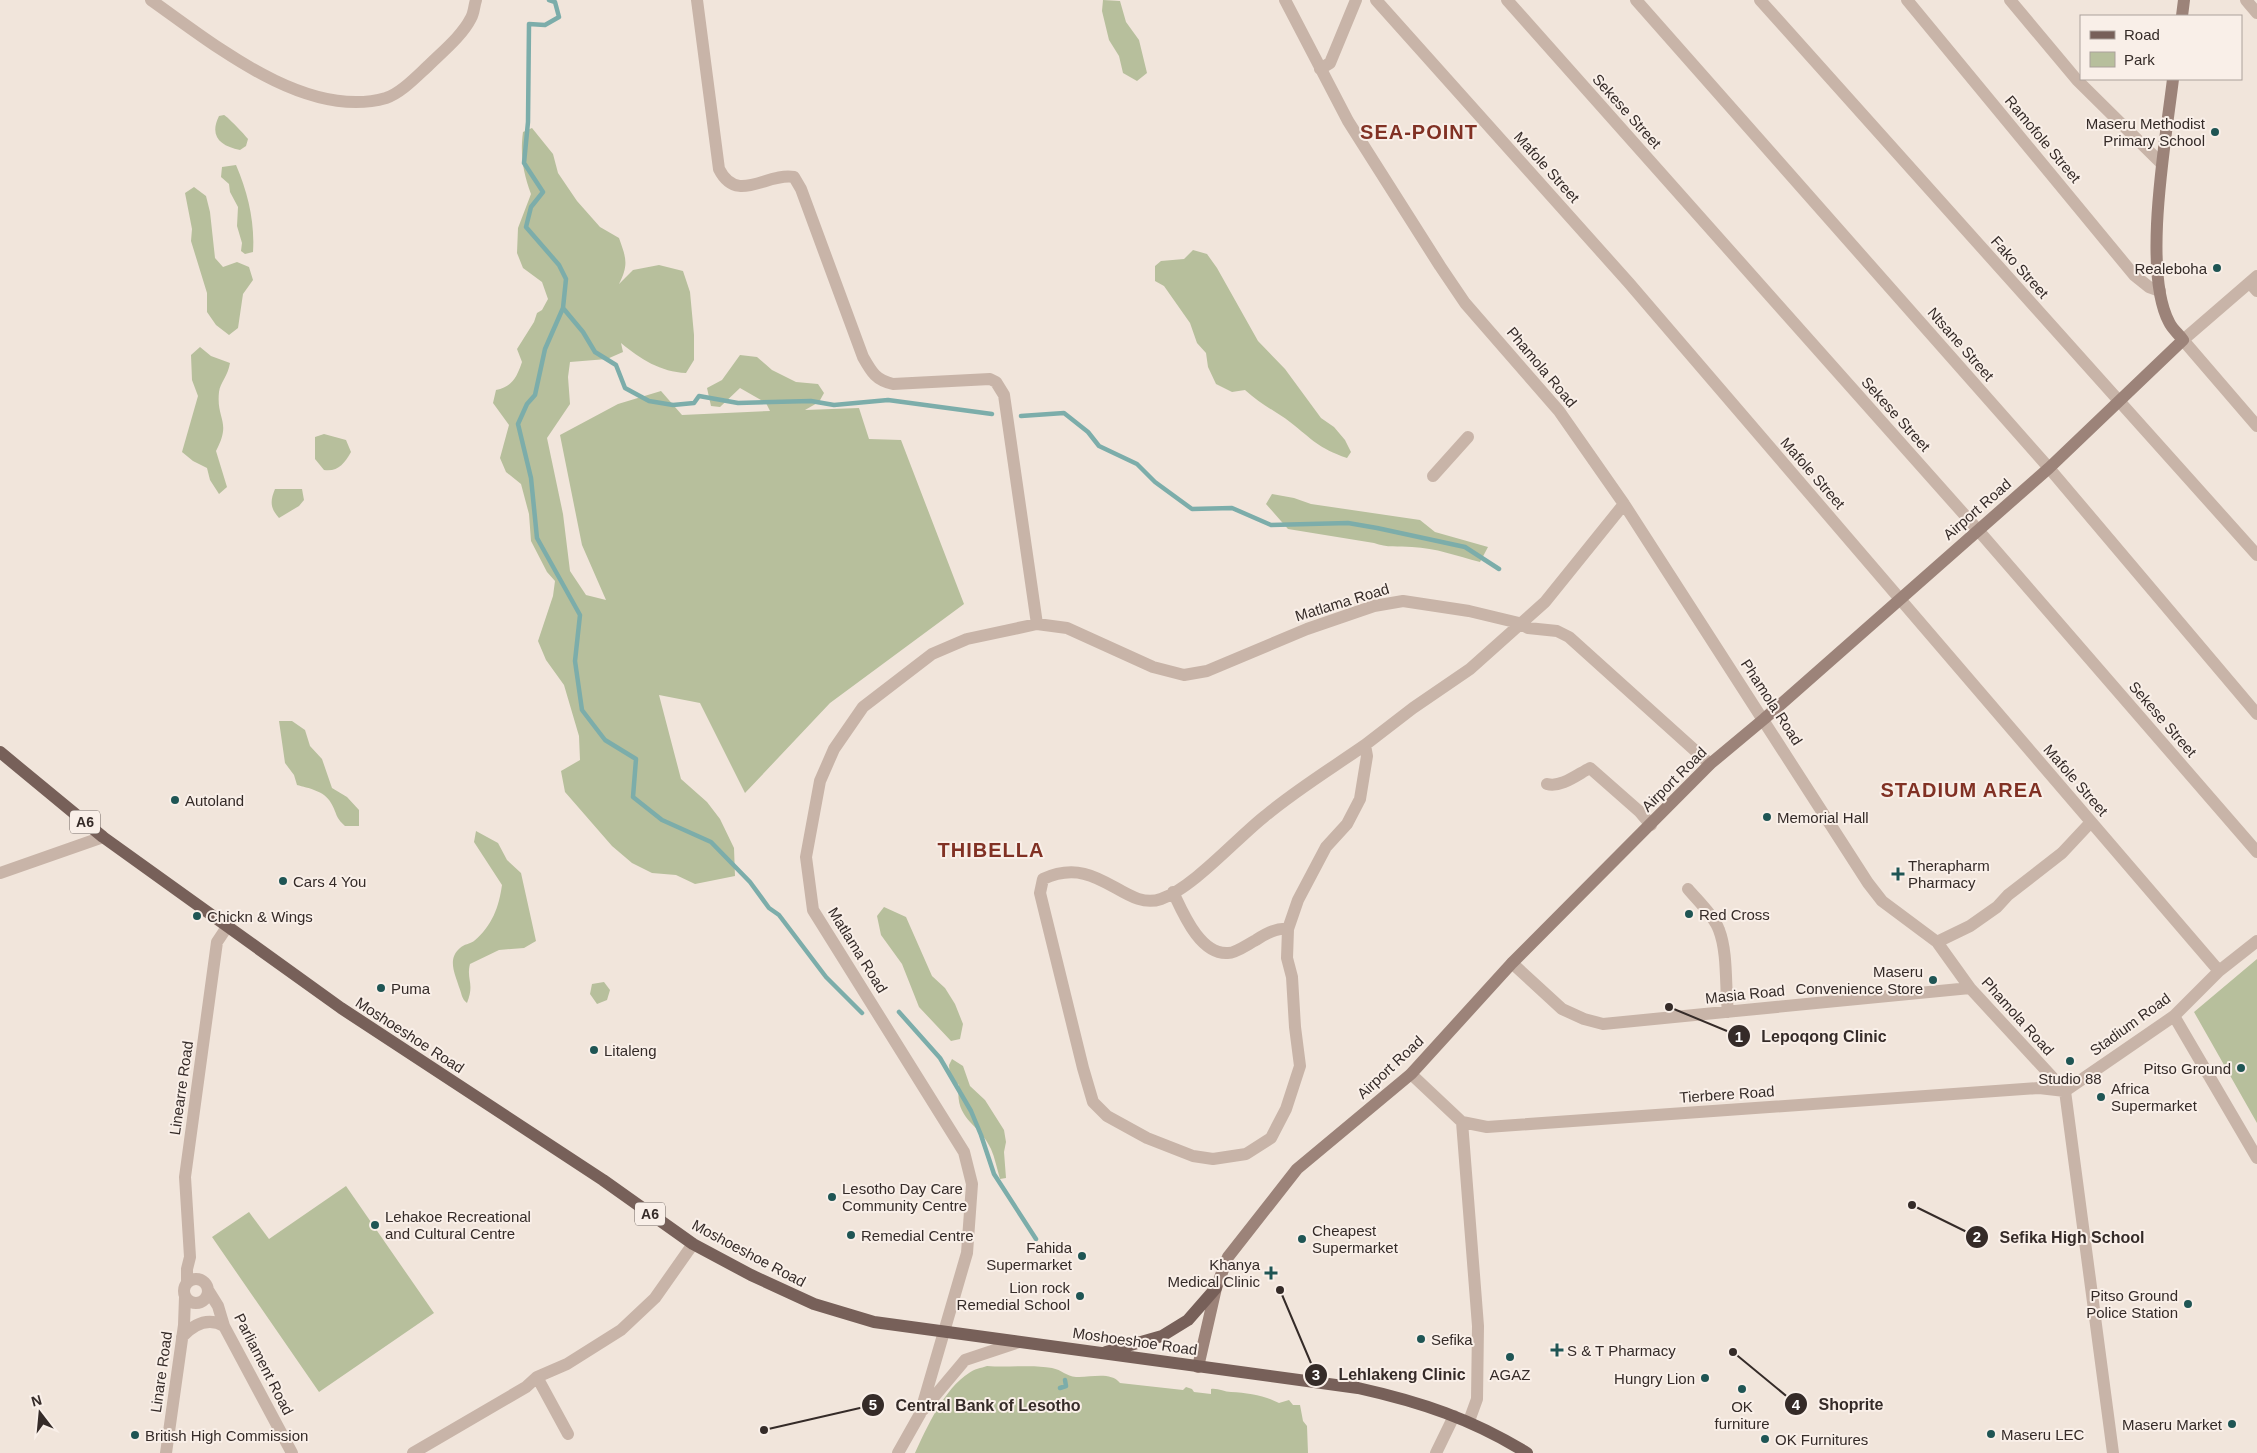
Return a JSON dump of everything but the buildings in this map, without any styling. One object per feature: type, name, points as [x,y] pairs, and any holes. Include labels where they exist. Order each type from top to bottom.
[{"type":"main road","points":[[2182,15],[2184,0]]},
{"type":"main road","points":[[2173,80],[2162,164],[2156,271],[2169,323],[2184,340]]},
{"type":"main road","name":"Airport Road","points":[[1198,1367],[1216,1288],[1228,1256],[1298,1169],[1411,1074],[1512,963],[1710,764],[1764,719],[2049,468],[2184,340]]},
{"type":"main road","name":"Moshoeshoe Road","points":[[0,752],[103,837],[341,1008],[603,1180],[693,1244],[751,1275],[814,1304],[874,1322],[1358,1388],[1417,1402],[1469,1421],[1494,1433],[1527,1453]]},
{"type":"main road","points":[[1102,1353],[1162,1336],[1188,1320],[1216,1288]]},
{"type":"street","points":[[151,0],[214,44],[283,84],[317,97],[352,104],[387,98],[400,90],[453,41],[471,18],[476,0]]},
{"type":"street","points":[[697,0],[719,170],[729,183],[739,187],[756,185],[785,176],[794,177],[801,189],[863,357],[880,381],[893,384],[990,379],[999,387],[1006,405],[1037,624]]},
{"type":"street","name":"Phamola Road","points":[[1285,0],[1320,70],[1374,165],[1445,273],[1465,302],[1559,411],[1624,504],[1868,883],[1882,901],[1937,942],[1970,988],[2065,1091]]},
{"type":"street","points":[[1320,70],[1330,63],[1356,0]]},
{"type":"street","name":"Mafole Street","points":[[1376,0],[1629,283],[2219,971]]},
{"type":"street","name":"Sekese Street","points":[[1507,0],[1978,530],[2257,852]]},
{"type":"street","name":"Ntsane Street","points":[[1636,0],[2049,468],[2257,714]]},
{"type":"street","name":"Fako Street","points":[[1760,0],[2257,555]]},
{"type":"street","name":"Ramofole Street","points":[[1907,0],[2134,274],[2149,287],[2160,291]]},
{"type":"street","points":[[2010,0],[2077,80],[2162,164]]},
{"type":"street","points":[[2246,0],[2257,13]]},
{"type":"street","name":"Airport Road","points":[[2184,340],[2255,283]]},
{"type":"street","points":[[2184,340],[2257,426]]},
{"type":"street","points":[[1432,476],[1468,437]]},
{"type":"street","points":[[1365,745],[1367,756],[1360,799],[1347,824],[1326,848],[1298,900],[1288,928],[1287,958],[1292,977],[1300,1066],[1286,1109],[1272,1138],[1246,1154],[1213,1159],[1193,1156],[1147,1138],[1107,1116],[1093,1102],[1083,1068],[1040,893],[1043,879],[1054,874],[1084,873],[1104,880],[1123,892],[1142,900],[1160,900],[1173,892],[1195,877],[1266,815],[1470,669],[1518,623],[1545,602],[1624,504]]},
{"type":"street","name":"Matlama Road","points":[[920,1414],[967,1253],[972,1184],[964,1152],[813,910],[806,857],[820,781],[834,749],[863,707],[932,654],[967,639],[1037,624],[1066,628],[1153,667],[1184,675],[1207,671],[1307,628],[1374,606],[1403,601],[1468,611],[1518,623],[1528,628],[1557,631],[1569,637],[1710,764]]},
{"type":"street","points":[[1547,784],[1552,785],[1569,780],[1590,768],[1640,812],[1651,825]]},
{"type":"street","points":[[1937,942],[1970,926],[1997,907],[2008,895],[2062,853],[2091,822]]},
{"type":"street","points":[[0,873],[103,837]]},
{"type":"street","points":[[1688,889],[1719,928],[1725,961],[1724,984],[1728,1012]]},
{"type":"street","points":[[1173,892],[1192,930],[1214,951],[1229,954],[1266,934],[1288,928]]},
{"type":"street","name":"Linearre Road","points":[[187,1282],[187,1269],[190,1257],[185,1177],[217,942],[227,927]]},
{"type":"street","name":"Stadium Road","points":[[2065,1091],[2174,1016],[2219,971],[2257,941]]},
{"type":"street","name":"Masia Road","points":[[1512,963],[1562,1009],[1603,1024],[1970,988]]},
{"type":"street","points":[[2174,1016],[2257,1158]]},
{"type":"street","points":[[1411,1074],[1462,1122],[1478,1326],[1477,1399],[1469,1421]]},
{"type":"street","name":"Tierbere Road","points":[[1462,1122],[1488,1127],[2039,1088],[2065,1091]]},
{"type":"street","points":[[2065,1091],[2112,1453]]},
{"type":"street","points":[[412,1453],[526,1387],[537,1377],[580,1358],[621,1330],[655,1298],[693,1244]]},
{"type":"street","name":"Linearre Road","points":[[190,1257],[206,1285]]},
{"type":"street","points":[[195,1279],[206,1285],[206,1298],[193,1301],[183,1289],[187,1282],[195,1279]]},
{"type":"street","name":"Parliament Road","points":[[206,1285],[218,1306],[221,1324],[292,1453]]},
{"type":"street","name":"Parliament Road","points":[[193,1301],[221,1324]]},
{"type":"street","name":"Linare Road","points":[[166,1453],[183,1331],[193,1301]]},
{"type":"street","points":[[183,1331],[199,1323],[221,1324]]},
{"type":"street","points":[[898,1453],[920,1414],[965,1360],[1018,1342]]},
{"type":"street","points":[[537,1377],[568,1434]]},
{"type":"street","points":[[1436,1453],[1454,1416]]},
{"type":"green space","points":[[1103,0],[1120,1],[1126,22],[1139,40],[1147,73],[1137,81],[1123,73],[1119,56],[1109,40],[1102,11]]},
{"type":"green space","points":[[224,115],[248,139],[246,146],[240,150],[227,146],[218,139],[215,129],[216,123],[219,116]]},
{"type":"green space","points":[[532,128],[553,154],[558,173],[577,201],[600,227],[619,238],[625,266],[619,284],[633,270],[659,265],[683,271],[690,292],[694,360],[686,373],[668,370],[651,364],[621,343],[623,352],[607,359],[570,362],[568,377],[570,404],[547,438],[563,514],[570,571],[586,595],[606,600],[582,545],[560,435],[618,404],[661,391],[682,415],[770,411],[766,403],[740,388],[720,407],[711,406],[707,388],[722,380],[740,355],[757,357],[772,370],[796,382],[818,384],[824,393],[819,402],[805,410],[859,408],[869,439],[901,440],[964,604],[830,703],[745,793],[700,703],[659,695],[681,779],[707,802],[720,819],[734,848],[735,876],[695,884],[676,875],[652,873],[632,863],[612,846],[565,792],[561,771],[580,760],[579,736],[564,685],[546,660],[538,641],[553,596],[555,581],[547,572],[531,541],[529,514],[521,484],[506,472],[500,458],[509,425],[493,403],[496,390],[510,384],[516,377],[522,362],[517,349],[534,322],[537,313],[542,310],[548,299],[542,282],[523,268],[517,253],[518,228],[531,194],[523,163],[523,132]]},
{"type":"green space","points":[[236,165],[244,186],[252,219],[253,252],[245,254],[241,251],[242,243],[237,226],[238,207],[230,192],[229,184],[221,177],[222,167]]},
{"type":"green space","points":[[194,187],[206,196],[210,212],[215,258],[223,267],[237,262],[249,267],[253,280],[243,294],[238,328],[229,335],[216,325],[207,312],[207,293],[191,241],[192,229],[185,193]]},
{"type":"green space","points":[[1193,250],[1207,254],[1217,268],[1258,341],[1285,369],[1321,418],[1334,427],[1345,440],[1351,452],[1347,458],[1329,451],[1316,443],[1245,390],[1232,392],[1216,384],[1208,367],[1206,353],[1197,343],[1190,323],[1164,286],[1155,281],[1155,266],[1161,261],[1184,259]]},
{"type":"green space","points":[[200,347],[211,356],[230,363],[219,392],[223,433],[216,451],[227,487],[219,494],[210,480],[207,468],[193,461],[182,452],[198,396],[192,380],[191,355]]},
{"type":"green space","points":[[324,434],[346,440],[351,452],[343,463],[333,470],[324,470],[315,459],[315,437]]},
{"type":"green space","points":[[275,489],[302,489],[304,500],[299,506],[279,518],[272,504]]},
{"type":"green space","points":[[1272,494],[1294,498],[1311,504],[1420,520],[1435,532],[1488,547],[1480,562],[1430,549],[1383,546],[1288,529],[1266,504]]},
{"type":"green space","points":[[279,721],[292,721],[305,730],[310,746],[322,759],[332,788],[347,797],[359,810],[359,826],[345,826],[339,820],[331,803],[325,796],[297,785],[294,775],[285,763]]},
{"type":"green space","points":[[476,831],[498,843],[507,860],[521,873],[536,941],[524,948],[499,950],[470,964],[470,991],[467,1003],[463,998],[454,972],[454,957],[456,952],[472,942],[486,929],[497,908],[502,885],[474,842]]},
{"type":"green space","points":[[884,907],[906,917],[932,976],[945,988],[955,1004],[963,1024],[960,1039],[951,1041],[919,1007],[902,964],[881,935],[877,916]]},
{"type":"green space","name":"Pitso Ground","points":[[2257,959],[2257,1123],[2194,1012]]},
{"type":"green space","points":[[604,982],[610,990],[607,1000],[597,1004],[590,994],[592,984]]},
{"type":"green space","points":[[952,1059],[963,1066],[970,1086],[985,1100],[1004,1130],[1006,1178],[1000,1179],[991,1149],[960,1106],[958,1097],[959,1085],[950,1078],[949,1065]]},
{"type":"green space","points":[[346,1186],[434,1313],[319,1392],[212,1237],[249,1212],[269,1239]]},
{"type":"green space","points":[[987,1366],[1044,1367],[1076,1377],[1111,1377],[1120,1383],[1183,1390],[1186,1387],[1194,1392],[1211,1394],[1211,1389],[1216,1389],[1256,1395],[1279,1403],[1289,1400],[1293,1405],[1300,1405],[1303,1421],[1307,1426],[1308,1453],[915,1453],[944,1398],[960,1380],[971,1372]]},
{"type":"waterway","points":[[549,0],[555,2],[559,17],[545,25],[529,24],[528,122],[524,163],[543,192],[531,207],[526,227],[559,265],[566,279],[563,308],[545,349],[535,395],[527,404],[518,424],[531,478],[537,538],[580,615],[575,661],[582,710],[605,740],[636,759],[633,797],[662,820],[711,842],[750,882],[769,908],[779,915],[826,977],[862,1013]]},
{"type":"waterway","points":[[563,308],[583,332],[595,352],[616,365],[625,388],[649,401],[673,405],[694,403],[699,396],[738,403],[811,401],[834,405],[888,400],[992,414]]},
{"type":"waterway","points":[[1021,416],[1064,413],[1088,432],[1099,446],[1137,464],[1155,482],[1192,509],[1232,508],[1271,525],[1348,523],[1377,528],[1465,547],[1499,569]]},
{"type":"waterway","points":[[899,1012],[940,1058],[971,1111],[994,1174],[1036,1239]]},
{"type":"waterway","points":[[1060,1388],[1066,1386],[1065,1380]]},
{"type":"place","name":"Maseru Methodist Primary School","points":[[2215,132]]},
{"type":"place","name":"Realeboha","points":[[2217,268]]},
{"type":"place","name":"Autoland","points":[[175,800]]},
{"type":"place","name":"Memorial Hall","points":[[1767,817]]},
{"type":"place","name":"Therapharm Pharmacy","points":[[1898,874]]},
{"type":"place","name":"Cars 4 You","points":[[283,881]]},
{"type":"place","name":"Red Cross","points":[[1689,914]]},
{"type":"place","name":"Chickn & Wings","points":[[197,916]]},
{"type":"place","name":"Maseru Convenience Store","points":[[1933,980]]},
{"type":"place","name":"Puma","points":[[381,988]]},
{"type":"place","name":"Lepoqong Clinic","points":[[1669,1007]]},
{"type":"place","name":"Litaleng","points":[[594,1050]]},
{"type":"place","name":"Studio 88","points":[[2070,1061]]},
{"type":"place","name":"Pitso Ground","points":[[2241,1068]]},
{"type":"place","name":"Africa Supermarket","points":[[2101,1097]]},
{"type":"place","name":"Lesotho Day Care Community Centre","points":[[832,1197]]},
{"type":"place","name":"Sefika High School","points":[[1912,1205]]},
{"type":"place","name":"Lehakoe Recreational and Cultural Centre","points":[[375,1225]]},
{"type":"place","name":"Remedial Centre","points":[[851,1235]]},
{"type":"place","name":"Cheapest Supermarket","points":[[1302,1239]]},
{"type":"place","name":"Fahida Supermarket","points":[[1082,1256]]},
{"type":"place","name":"Khanya Medical Clinic","points":[[1271,1273]]},
{"type":"place","name":"Lehlakeng Clinic","points":[[1280,1290]]},
{"type":"place","name":"Lion rock Remedial School","points":[[1080,1296]]},
{"type":"place","name":"Pitso Ground Police Station","points":[[2188,1304]]},
{"type":"place","name":"Sefika","points":[[1421,1339]]},
{"type":"place","name":"S & T Pharmacy","points":[[1557,1350]]},
{"type":"place","name":"Shoprite","points":[[1733,1352]]},
{"type":"place","name":"AGAZ","points":[[1510,1357]]},
{"type":"place","name":"Hungry Lion","points":[[1705,1378]]},
{"type":"place","name":"OK furniture","points":[[1742,1389]]},
{"type":"place","name":"Maseru Market","points":[[2232,1424]]},
{"type":"place","name":"Central Bank of Lesotho","points":[[764,1430]]},
{"type":"place","name":"Maseru LEC","points":[[1991,1434]]},
{"type":"place","name":"British High Commission","points":[[135,1435]]},
{"type":"place","name":"OK Furnitures","points":[[1765,1439]]},
{"type":"district","name":"SEA-POINT","points":[[1419,132]]},
{"type":"district","name":"STADIUM AREA","points":[[1962,790]]},
{"type":"district","name":"THIBELLA","points":[[991,850]]}]
